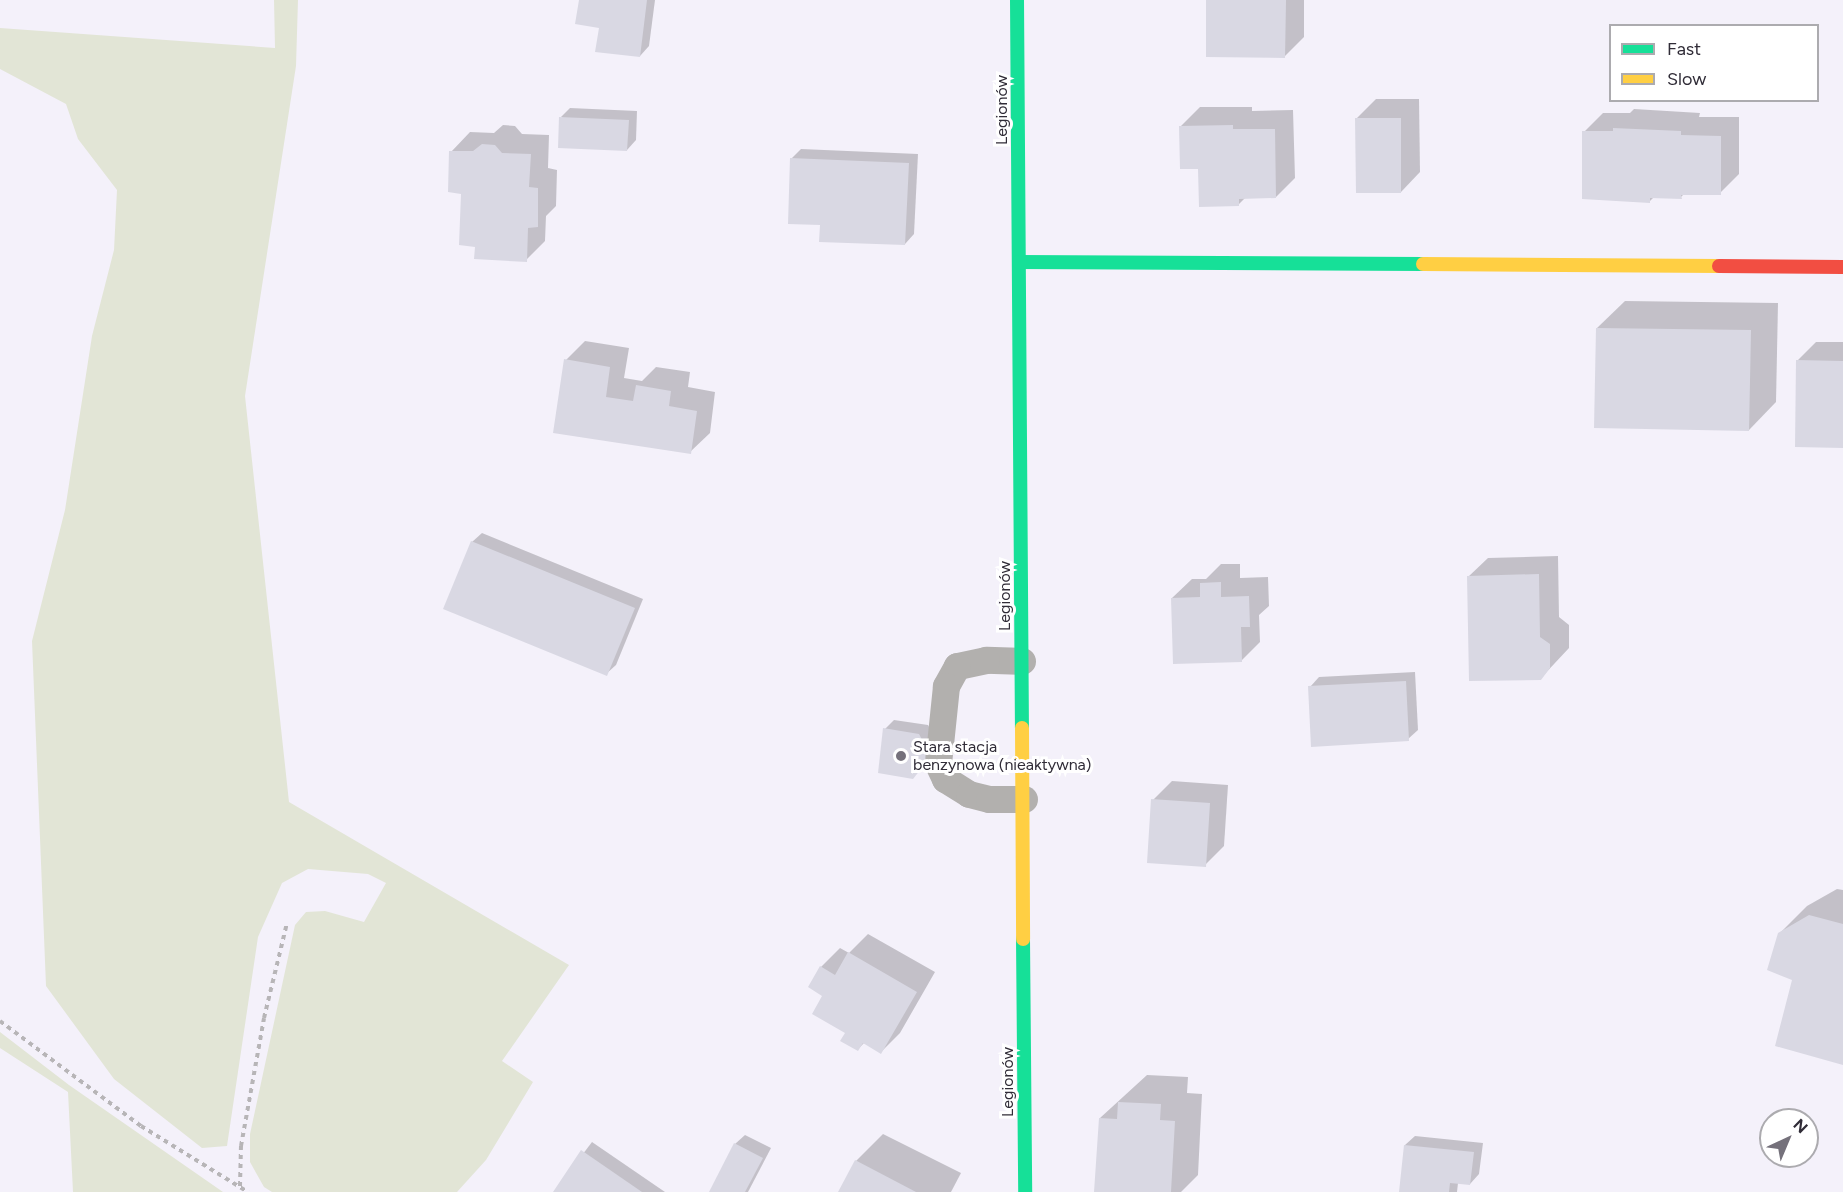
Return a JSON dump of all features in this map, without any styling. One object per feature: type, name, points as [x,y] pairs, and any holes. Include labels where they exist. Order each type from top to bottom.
[{"type":"street","name":"Legionów","points":[[1017,0],[1025,1192]]},
{"type":"street","points":[[1019,262],[1843,267]]},
{"type":"lane","points":[[1022,661],[986,660],[957,666],[946,686],[938,764],[945,779],[969,794],[989,799],[1024,799]]},
{"type":"path","points":[[240,1186],[241,1146],[260,1041],[287,924]]},
{"type":"path","points":[[0,1021],[141,1126],[249,1192]]},
{"type":"shaded area","points":[[274,0],[298,0],[296,66],[245,396],[289,802],[569,965],[502,1061],[533,1082],[486,1160],[457,1192],[272,1192],[264,1187],[250,1162],[250,1134],[295,925],[306,912],[325,911],[364,922],[386,883],[368,874],[308,869],[282,883],[258,937],[227,1146],[202,1148],[114,1079],[46,986],[32,641],[65,510],[92,336],[114,250],[117,190],[78,139],[66,104],[0,69],[0,28],[275,48]]},
{"type":"shaded area","points":[[0,1032],[69,1085],[223,1192],[73,1192],[68,1092],[0,1048]]},
{"type":"building","points":[[579,0],[647,0],[640,57],[595,52],[599,28],[575,24]]},
{"type":"building","points":[[1206,0],[1286,0],[1285,58],[1206,57]]},
{"type":"building","points":[[559,117],[629,120],[627,151],[558,148]]},
{"type":"building","points":[[1355,118],[1401,118],[1401,193],[1356,193]]},
{"type":"building","points":[[1233,125],[1233,129],[1275,129],[1276,198],[1239,199],[1239,206],[1199,207],[1198,169],[1180,169],[1179,126]]},
{"type":"building","points":[[1613,128],[1681,131],[1681,135],[1721,136],[1721,195],[1681,195],[1682,199],[1650,198],[1650,203],[1582,199],[1582,131],[1613,131]]},
{"type":"building","points":[[482,144],[495,145],[502,153],[531,154],[529,187],[538,188],[538,227],[528,228],[527,262],[474,259],[475,247],[459,245],[461,194],[448,192],[449,151],[473,151]]},
{"type":"building","points":[[790,158],[909,163],[905,245],[819,242],[820,225],[788,224]]},
{"type":"building","points":[[1596,328],[1751,330],[1749,431],[1594,428]]},
{"type":"building","points":[[564,359],[610,367],[606,397],[633,401],[636,385],[671,391],[669,406],[697,411],[691,454],[553,433]]},
{"type":"building","points":[[1796,360],[1843,361],[1843,448],[1795,447]]},
{"type":"building","points":[[471,541],[635,608],[607,676],[443,609]]},
{"type":"building","points":[[1539,574],[1540,637],[1550,644],[1550,668],[1541,680],[1469,681],[1467,576]]},
{"type":"building","points":[[1221,582],[1221,597],[1249,596],[1250,627],[1241,627],[1242,662],[1173,664],[1171,598],[1200,597],[1200,583]]},
{"type":"building","points":[[1406,681],[1409,741],[1311,747],[1308,686]]},
{"type":"building","points":[[883,728],[919,734],[926,747],[925,764],[913,779],[878,773]]},
{"type":"building","points":[[1151,799],[1210,803],[1206,867],[1147,863]]},
{"type":"building","points":[[1809,915],[1843,924],[1843,1065],[1775,1046],[1792,980],[1767,970],[1778,933]]},
{"type":"building","points":[[848,952],[917,992],[881,1054],[863,1043],[858,1051],[840,1041],[845,1033],[812,1014],[822,996],[808,987],[820,966],[835,975]]},
{"type":"building","points":[[1118,1102],[1161,1104],[1160,1120],[1175,1121],[1171,1192],[1094,1192],[1099,1118],[1117,1119]]},
{"type":"building","points":[[734,1143],[763,1158],[745,1192],[709,1192]]},
{"type":"building","points":[[1404,1145],[1474,1152],[1470,1185],[1450,1183],[1449,1192],[1399,1192]]},
{"type":"building","points":[[581,1150],[642,1192],[553,1192]]},
{"type":"building","points":[[855,1160],[916,1192],[838,1192]]},
{"type":"traffic: fast","points":[[1017,0],[1022,728]]},
{"type":"traffic: fast","points":[[1019,262],[1423,264]]},
{"type":"traffic: fast","points":[[1023,939],[1025,1192]]},
{"type":"traffic: slow","points":[[1423,264],[1719,266]]},
{"type":"traffic: slow","points":[[1022,728],[1023,939]]},
{"type":"traffic: jam","points":[[1719,266],[1843,267]]},
{"type":"place","name":"Stara stacja benzynowa (nieaktywna)","points":[[901,756]]}]
